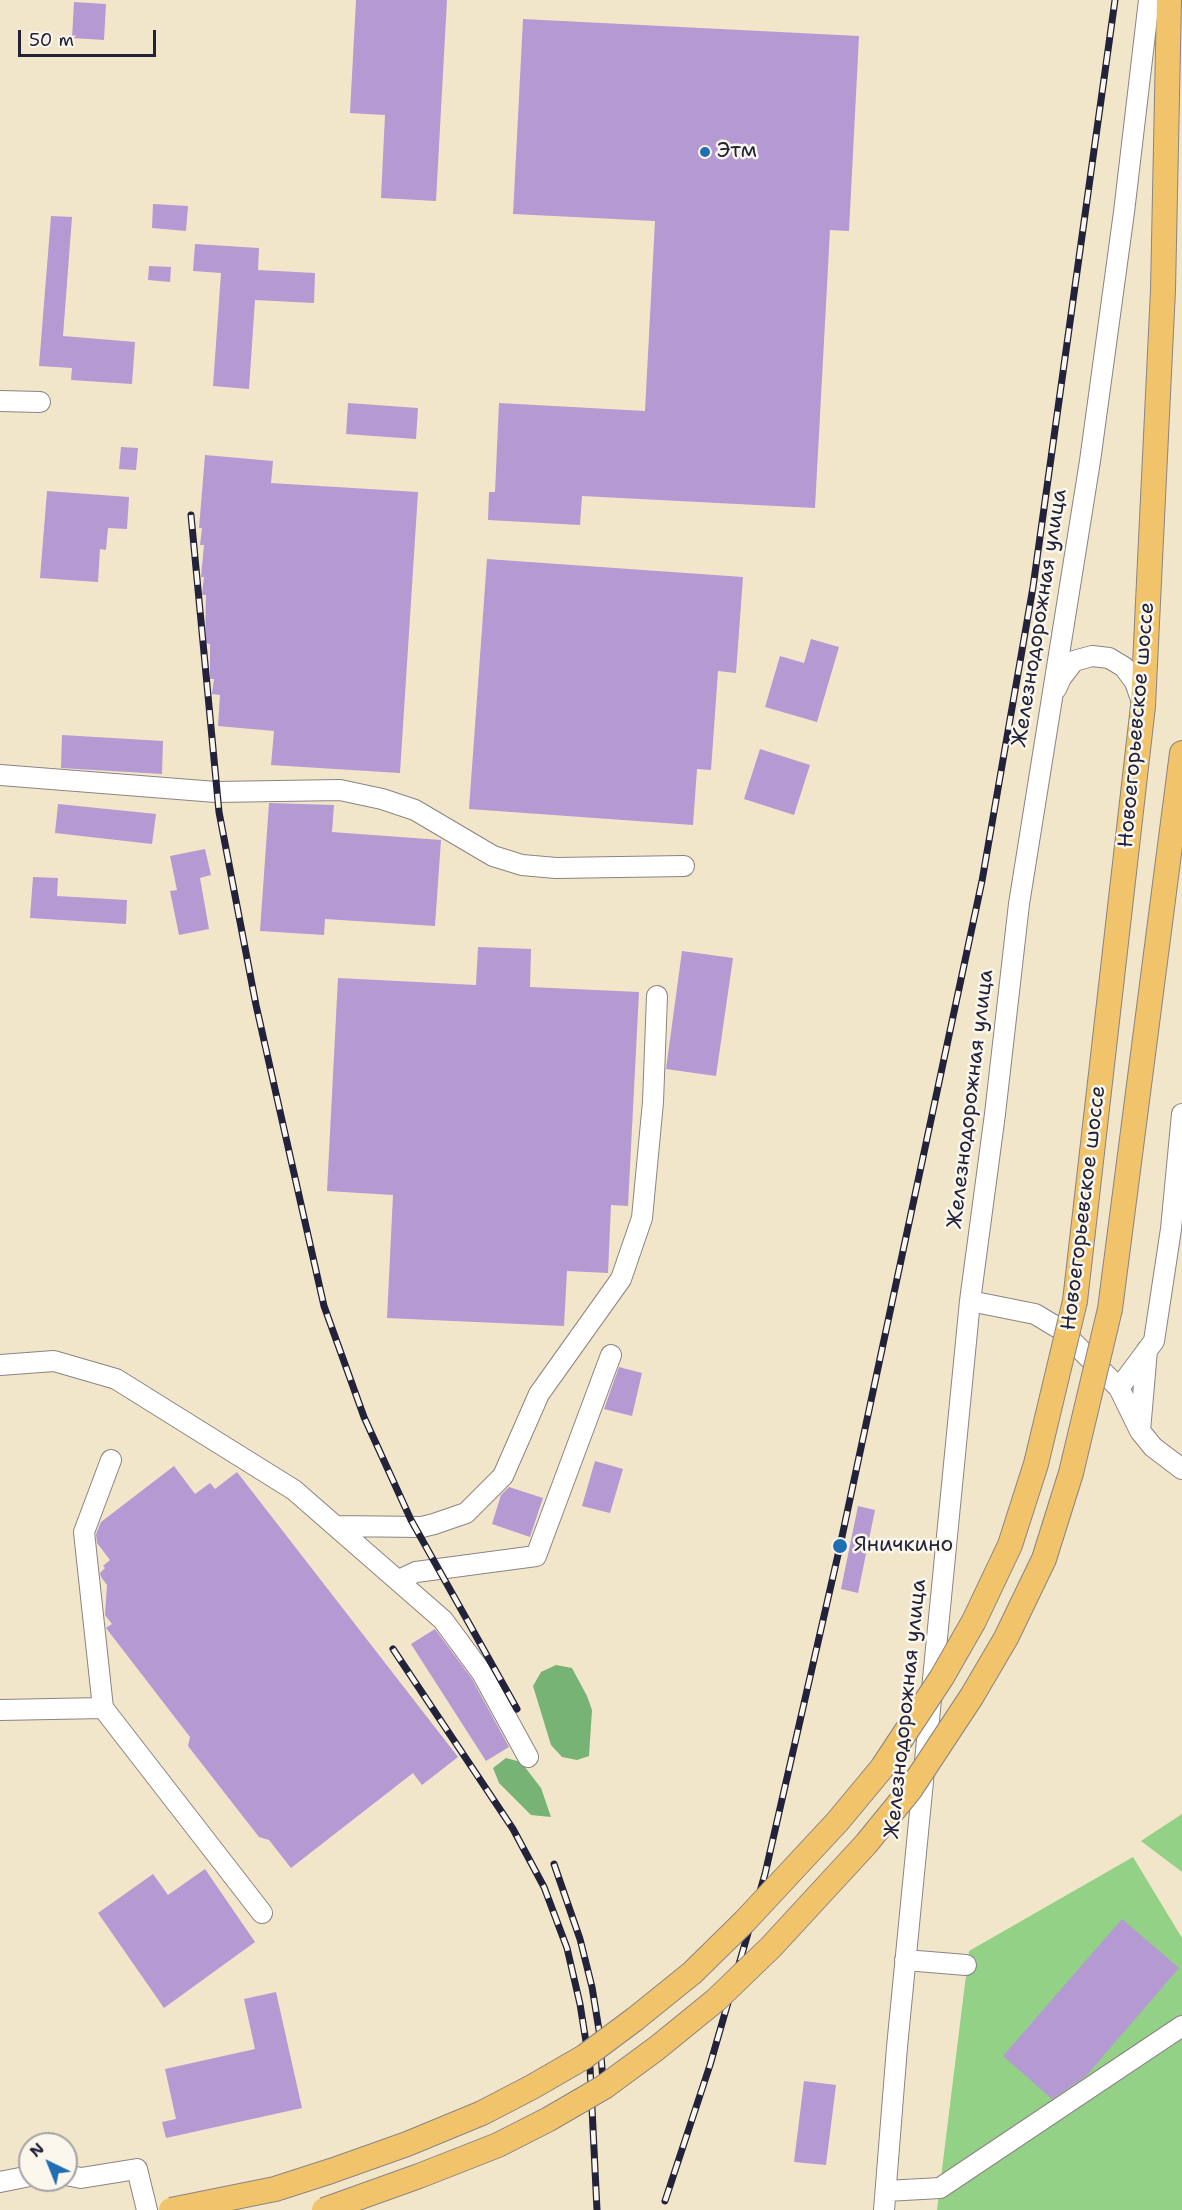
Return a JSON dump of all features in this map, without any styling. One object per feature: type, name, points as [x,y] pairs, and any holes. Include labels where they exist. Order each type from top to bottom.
[{"type":"main road","name":"Новоегорьевское шоссе","points":[[171,2210],[275,2189],[407,2144],[482,2113],[532,2088],[584,2057],[635,2019],[692,1973],[745,1921],[838,1821],[882,1768],[942,1677],[974,1621],[1014,1535],[1036,1464],[1076,1301],[1143,706],[1163,290],[1169,0]]},
{"type":"main road","name":"Новоегорьевское шоссе","points":[[324,2210],[498,2145],[604,2087],[657,2048],[716,2000],[771,1947],[866,1844],[910,1790],[972,1696],[1006,1638],[1044,1558],[1071,1473],[1110,1309],[1182,753]]},
{"type":"street","name":"Железнодорожная улица","points":[[885,2201],[905,1960],[970,1301],[995,1114],[1019,904],[1090,461],[1124,212],[1149,0]]},
{"type":"street","points":[[0,401],[40,402]]},
{"type":"street","points":[[1051,700],[1061,678],[1074,661],[1092,656],[1109,658],[1124,667],[1135,682],[1143,706]]},
{"type":"street","points":[[0,775],[216,792],[340,790],[382,799],[415,810],[493,856],[522,865],[556,868],[684,866]]},
{"type":"street","points":[[336,1526],[422,1527],[434,1524],[466,1513],[503,1476],[539,1394],[621,1279],[642,1218],[653,1102],[657,996]]},
{"type":"street","points":[[1119,1388],[1154,1341],[1171,1229],[1182,1114]]},
{"type":"street","points":[[970,1301],[1035,1314],[1060,1329],[1119,1388],[1140,1431],[1153,1447],[1182,1469]]},
{"type":"street","points":[[1140,1431],[1147,1350]]},
{"type":"street","points":[[399,1580],[416,1572],[536,1556],[611,1355]]},
{"type":"street","points":[[0,1365],[54,1361],[116,1379],[294,1490],[443,1620],[482,1673],[528,1757]]},
{"type":"street","points":[[111,1460],[84,1532],[104,1708],[261,1913]]},
{"type":"street","points":[[0,1710],[104,1708]]},
{"type":"street","points":[[905,1960],[966,1965]]},
{"type":"street","points":[[885,2201],[917,2189],[940,2188],[1182,2026]]},
{"type":"street","points":[[78,2177],[137,2169],[147,2210]]},
{"type":"street","points":[[0,2182],[18,2178]]},
{"type":"green space","points":[[556,1665],[572,1668],[592,1710],[589,1756],[577,1760],[562,1757],[551,1745],[533,1686],[541,1672]]},
{"type":"green space","points":[[506,1758],[521,1762],[541,1788],[551,1817],[531,1815],[499,1783],[493,1768]]},
{"type":"green space","points":[[1182,1814],[1182,1872],[1141,1841]]},
{"type":"green space","points":[[1133,1857],[1182,1938],[1182,2210],[937,2210],[969,1951]]},
{"type":"building","points":[[356,0],[447,0],[436,201],[381,198],[385,115],[350,113]]},
{"type":"building","points":[[74,2],[106,4],[104,40],[72,38]]},
{"type":"building","points":[[523,19],[859,36],[849,231],[830,230],[815,508],[582,496],[580,525],[488,520],[489,492],[495,492],[499,403],[645,411],[655,221],[513,214]]},
{"type":"building","points":[[153,204],[188,206],[186,231],[152,228]]},
{"type":"building","points":[[51,216],[72,217],[63,336],[135,342],[132,384],[71,380],[72,368],[39,366]]},
{"type":"building","points":[[195,244],[259,248],[258,270],[315,273],[314,303],[255,300],[249,389],[213,386],[221,273],[193,271]]},
{"type":"building","points":[[149,266],[171,267],[170,282],[148,280]]},
{"type":"building","points":[[348,403],[418,408],[416,439],[346,434]]},
{"type":"building","points":[[121,447],[138,448],[136,470],[119,469]]},
{"type":"building","points":[[205,455],[273,461],[271,483],[418,492],[400,773],[271,765],[274,731],[218,726],[220,695],[212,694],[214,679],[210,679],[210,644],[205,643],[206,595],[202,595],[204,577],[201,577],[204,545],[200,545],[202,528],[199,528]]},
{"type":"building","points":[[47,491],[129,497],[127,529],[108,528],[106,550],[100,549],[98,582],[40,578]]},
{"type":"building","points":[[487,559],[743,577],[736,673],[718,671],[711,770],[697,769],[693,825],[469,809]]},
{"type":"building","points":[[811,639],[839,647],[817,722],[765,707],[780,656],[804,663]]},
{"type":"building","points":[[62,735],[163,741],[162,774],[61,768]]},
{"type":"building","points":[[760,749],[810,765],[794,815],[744,799]]},
{"type":"building","points":[[269,803],[334,805],[332,832],[441,840],[435,926],[325,919],[324,935],[260,931]]},
{"type":"building","points":[[58,804],[156,814],[152,844],[55,833]]},
{"type":"building","points":[[205,849],[211,875],[200,878],[209,929],[179,935],[170,891],[177,890],[170,856]]},
{"type":"building","points":[[33,877],[58,878],[57,896],[127,900],[126,924],[30,918]]},
{"type":"building","points":[[478,947],[531,949],[530,987],[639,992],[628,1206],[611,1205],[608,1273],[567,1271],[564,1326],[387,1318],[393,1195],[327,1191],[338,978],[476,985]]},
{"type":"building","points":[[682,951],[733,958],[716,1076],[666,1069]]},
{"type":"building","points":[[619,1367],[642,1373],[632,1416],[604,1409]]},
{"type":"building","points":[[595,1461],[623,1469],[610,1513],[582,1506]]},
{"type":"building","points":[[174,1466],[195,1494],[210,1483],[215,1489],[237,1472],[458,1757],[422,1785],[413,1773],[291,1868],[269,1840],[259,1837],[188,1746],[190,1737],[106,1628],[112,1624],[105,1615],[107,1585],[100,1573],[105,1568],[103,1566],[110,1560],[97,1543],[96,1534],[101,1522]]},
{"type":"building","points":[[509,1487],[543,1498],[530,1537],[492,1524],[501,1495]]},
{"type":"building","points":[[858,1506],[875,1510],[858,1593],[841,1589]]},
{"type":"building","points":[[435,1629],[472,1679],[509,1747],[486,1761],[411,1644]]},
{"type":"building","points":[[205,1869],[255,1942],[164,2008],[98,1913],[153,1874],[168,1895]]},
{"type":"building","points":[[1122,1919],[1179,1968],[1086,2076],[1052,2099],[1003,2056]]},
{"type":"building","points":[[276,1992],[302,2108],[166,2138],[162,2122],[176,2119],[165,2069],[255,2049],[244,1999]]},
{"type":"building","points":[[804,2081],[836,2085],[826,2165],[794,2162]]},
{"type":"railway","points":[[665,2201],[710,2065],[765,1874],[840,1546],[982,881],[1033,587],[1115,0]]},
{"type":"railway","points":[[191,515],[219,812],[256,1005],[324,1306],[364,1417],[411,1520],[517,1709]]},
{"type":"railway","points":[[393,1649],[513,1829],[544,1887],[567,1948],[580,2004],[590,2067],[597,2210]]},
{"type":"railway","points":[[554,1864],[580,1939],[592,1987],[599,2030],[604,2094]]},
{"type":"place","name":"Этм","points":[[705,152]]},
{"type":"place","name":"Яничкино","points":[[840,1546]]}]
